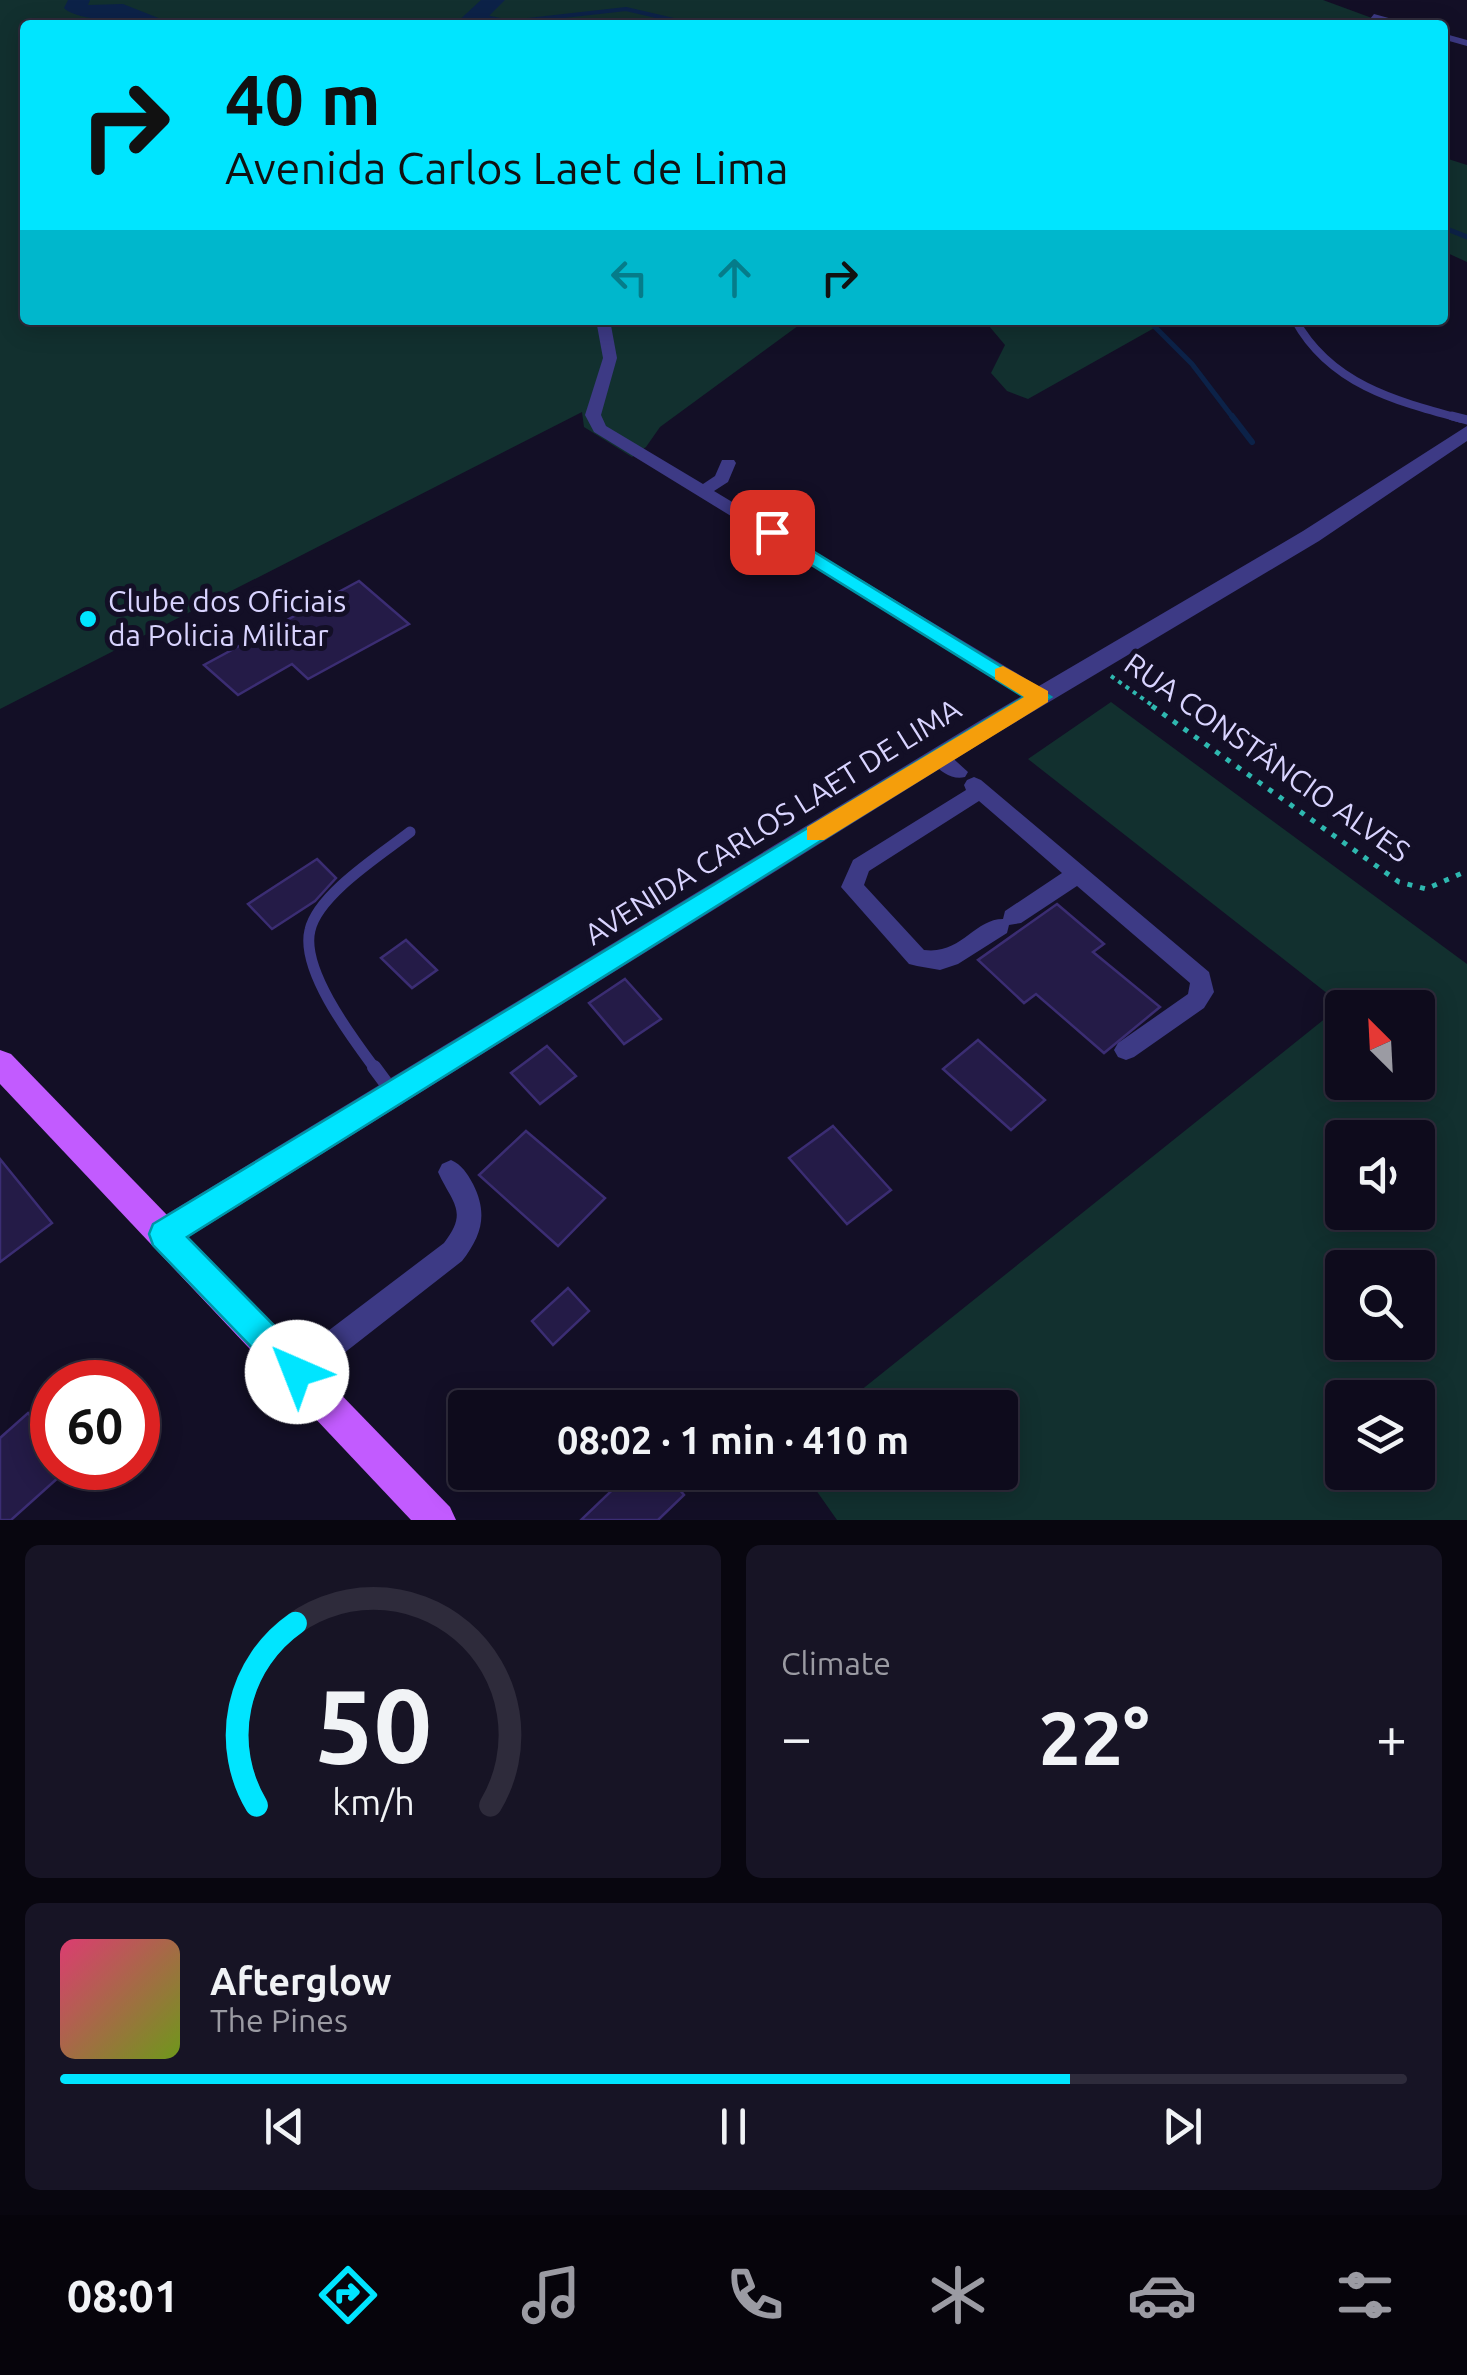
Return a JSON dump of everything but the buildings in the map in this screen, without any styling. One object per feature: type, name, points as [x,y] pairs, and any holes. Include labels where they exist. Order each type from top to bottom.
[{"type":"main road","points":[[0,1063],[436,1520]]},
{"type":"street","points":[[1374,17],[1385,20]]},
{"type":"street","points":[[603,325],[610,358],[593,416],[600,430],[1040,697]]},
{"type":"street","name":"AVENIDA CARLOS LAET DE LIMA","points":[[164,1234],[394,1094],[963,776],[1040,697],[1311,536],[1467,432]]},
{"type":"street","points":[[704,491],[722,479],[728,463]]},
{"type":"street","points":[[1078,873],[946,961],[931,962],[917,957],[852,887],[861,866],[963,776],[1078,873],[1201,979],[1202,992],[1196,1001],[1126,1050]]},
{"type":"street","points":[[297,1372],[454,1252],[468,1234],[468,1200],[451,1172]]},
{"type":"lane","points":[[1298,325],[1308,345],[1368,388],[1467,420]]},
{"type":"lane","points":[[394,1094],[337,1010],[312,960],[308,932],[320,909],[410,832]]},
{"type":"path","name":"RUA CONSTÂNCIO ALVES","points":[[1097,666],[1398,882],[1426,889],[1467,871]]},
{"type":"green space","points":[[0,0],[1323,0],[1377,20],[20,20],[20,325],[799,325],[660,427],[646,447],[632,457],[584,427],[582,412],[0,709]]},
{"type":"green space","points":[[1448,159],[1467,165],[1467,262],[1448,253]]},
{"type":"green space","points":[[988,325],[1156,327],[1028,399],[1007,391],[991,373],[1005,345]]},
{"type":"green space","points":[[1111,702],[1467,964],[1467,1520],[837,1520],[816,1490],[1018,1490],[1018,1390],[861,1390],[1325,1019],[1325,1100],[1435,1100],[1435,990],[1325,992],[1028,759]]},
{"type":"waterway","points":[[79,0],[75,8],[81,12],[123,11],[144,20]]},
{"type":"waterway","points":[[472,20],[494,0]]},
{"type":"waterway","points":[[528,20],[626,9],[673,20]]},
{"type":"waterway","points":[[476,15],[500,20]]},
{"type":"waterway","points":[[1448,229],[1467,237]]},
{"type":"waterway","points":[[1153,325],[1192,364],[1234,419]]},
{"type":"waterway","points":[[1232,416],[1252,442]]},
{"type":"slow traffic","points":[[816,833],[1040,697],[1003,674]]},
{"type":"place","name":"Clube dos Oficiais da Policia Militar","points":[[88,619]]},
{"type":"route","points":[[297,1372],[164,1234],[1040,697],[772,532]]}]
